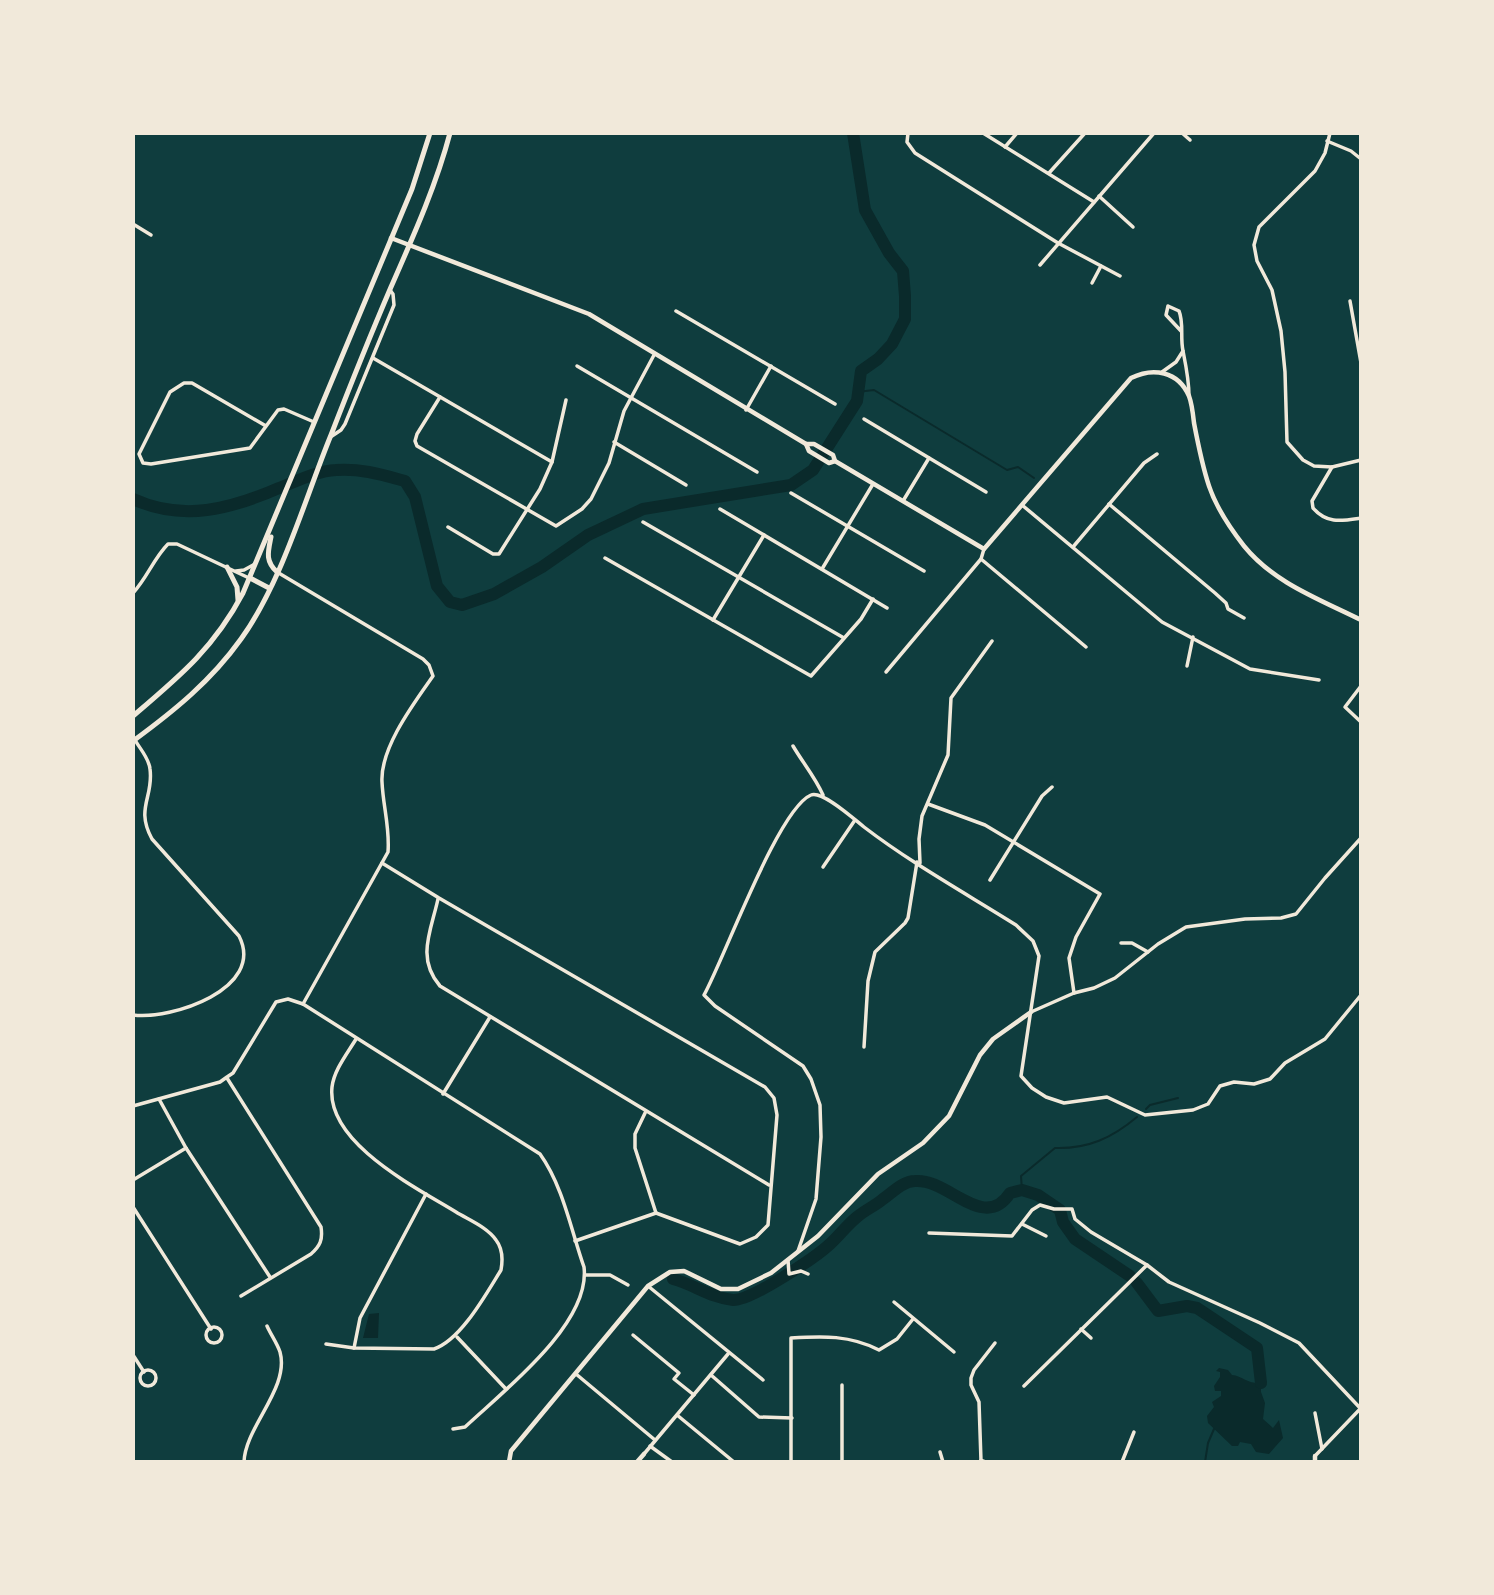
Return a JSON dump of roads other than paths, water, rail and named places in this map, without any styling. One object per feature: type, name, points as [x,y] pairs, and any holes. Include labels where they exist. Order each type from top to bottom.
[{"type":"main road","points":[[133,716],[206,651],[238,604],[274,524],[302,450],[416,177],[429,133]]},
{"type":"main road","points":[[134,741],[211,678],[242,638],[277,572],[409,246],[450,133]]},
{"type":"main road","points":[[274,524],[268,560],[269,566],[277,572]]},
{"type":"main road","points":[[227,567],[237,587],[238,604]]},
{"type":"main road","points":[[250,578],[269,587]]},
{"type":"street","points":[[908,133],[907,142],[915,153],[1059,243],[1120,276]]},
{"type":"street","points":[[983,133],[1094,202]]},
{"type":"street","points":[[1005,147],[1017,133]]},
{"type":"street","points":[[1049,173],[1085,133]]},
{"type":"street","points":[[1040,265],[1154,133]]},
{"type":"street","points":[[1182,133],[1190,140]]},
{"type":"street","points":[[1330,133],[1325,153],[1315,171],[1305,184],[1259,227],[1254,245],[1257,261],[1272,290],[1281,331],[1287,442],[1303,460],[1314,466],[1332,467],[1361,460]]},
{"type":"street","points":[[1327,141],[1351,151],[1361,159]]},
{"type":"street","points":[[1099,196],[1133,227]]},
{"type":"street","points":[[133,224],[151,234]]},
{"type":"street","points":[[391,238],[589,314],[746,410],[806,444],[814,444],[832,459],[984,550]]},
{"type":"street","points":[[1092,283],[1101,266]]},
{"type":"street","points":[[330,436],[341,430],[345,424],[373,358],[394,305],[395,299],[390,290]]},
{"type":"street","points":[[1350,301],[1361,363]]},
{"type":"street","points":[[1181,331],[1166,315],[1168,306],[1179,311],[1182,318],[1181,331],[1189,378],[1189,397],[1216,504],[1243,545],[1262,566],[1285,583],[1361,620]]},
{"type":"street","points":[[676,311],[835,404]]},
{"type":"street","points":[[1162,372],[1176,362],[1183,351]]},
{"type":"street","points":[[440,397],[415,440],[418,446],[555,526],[582,509],[591,499],[609,463],[619,422],[654,355]]},
{"type":"street","points":[[373,358],[552,462]]},
{"type":"street","points":[[577,366],[757,472]]},
{"type":"street","points":[[746,410],[771,366]]},
{"type":"street","points":[[886,672],[981,559],[984,550],[1131,378],[1143,372],[1162,372],[1181,384],[1189,397]]},
{"type":"street","points":[[266,426],[192,383],[184,383],[170,392],[139,454],[143,463],[151,464],[242,451],[256,442],[278,410],[284,409],[314,422]]},
{"type":"street","points":[[448,527],[493,554],[499,554],[527,511],[552,462],[566,400]]},
{"type":"street","points":[[864,419],[986,492]]},
{"type":"street","points":[[614,442],[686,485]]},
{"type":"street","points":[[806,444],[809,451],[832,459]]},
{"type":"street","points":[[1073,547],[1144,463],[1157,454]]},
{"type":"street","points":[[903,501],[929,458]]},
{"type":"street","points":[[1332,467],[1312,501],[1313,508],[1323,517],[1335,522],[1361,517]]},
{"type":"street","points":[[822,569],[873,483]]},
{"type":"street","points":[[791,493],[924,571]]},
{"type":"street","points":[[1109,504],[1215,593],[1226,603],[1228,609],[1244,618]]},
{"type":"street","points":[[1022,505],[1162,622],[1250,669],[1319,680]]},
{"type":"street","points":[[720,509],[887,608]]},
{"type":"street","points":[[643,522],[845,638]]},
{"type":"street","points":[[712,620],[764,535]]},
{"type":"street","points":[[133,593],[168,544],[177,544],[250,578]]},
{"type":"street","points":[[605,558],[811,676],[861,619],[873,600]]},
{"type":"street","points":[[981,559],[1086,647]]},
{"type":"street","points":[[234,571],[249,568],[257,561]]},
{"type":"street","points":[[277,572],[415,654],[427,663],[433,676],[406,718],[384,760],[382,784],[387,808],[388,852],[303,1004]]},
{"type":"street","points":[[1187,666],[1193,637]]},
{"type":"street","points":[[864,1047],[871,965],[878,947],[908,918],[918,863],[922,816],[948,755],[951,698],[992,641]]},
{"type":"street","points":[[1361,686],[1345,707],[1361,722]]},
{"type":"street","points":[[133,1015],[152,1015],[201,1002],[220,993],[231,984],[238,973],[244,955],[239,936],[152,839],[146,828],[144,817],[151,777],[150,766],[134,741]]},
{"type":"street","points":[[793,746],[824,797]]},
{"type":"street","points":[[990,880],[1042,796],[1052,787]]},
{"type":"street","points":[[798,1253],[816,1199],[821,1137],[820,1105],[811,1079],[803,1066],[715,1006],[704,995],[757,878],[795,807],[811,795],[824,797],[918,863],[1016,925],[1033,942],[1039,956],[1021,1076],[1032,1088],[1046,1097],[1064,1102],[1107,1097],[1144,1115],[1193,1110],[1208,1104],[1220,1086],[1234,1082],[1254,1084],[1270,1079],[1285,1063],[1325,1040],[1361,995]]},
{"type":"street","points":[[928,804],[985,825],[1100,894],[1076,937],[1069,958],[1074,993]]},
{"type":"street","points":[[823,867],[855,820]]},
{"type":"street","points":[[509,1462],[511,1451],[648,1286],[670,1272],[684,1271],[721,1289],[738,1289],[755,1282],[798,1253],[878,1174],[923,1143],[949,1116],[973,1067],[993,1039],[1031,1012],[1115,978],[1186,927],[1245,919],[1281,918],[1296,914],[1361,838]]},
{"type":"street","points":[[382,863],[765,1087],[774,1098],[777,1115],[769,1185],[768,1225],[756,1237],[740,1244],[656,1213],[575,1241]]},
{"type":"street","points":[[439,898],[426,950],[429,971],[440,986],[769,1185]]},
{"type":"street","points":[[1121,943],[1132,943],[1148,952]]},
{"type":"street","points":[[133,1106],[220,1082],[233,1073],[276,1002],[288,999],[303,1004],[540,1154],[559,1193],[585,1275],[579,1304],[542,1356],[465,1427],[453,1429]]},
{"type":"street","points":[[443,1094],[490,1017]]},
{"type":"street","points":[[326,1344],[354,1348],[434,1349],[456,1336],[501,1270],[503,1259],[501,1247],[488,1231],[384,1168],[366,1152],[335,1112],[332,1085],[337,1070],[356,1039]]},
{"type":"street","points":[[227,1077],[321,1227],[323,1237],[311,1254],[242,1296]]},
{"type":"street","points":[[159,1099],[186,1148],[270,1277]]},
{"type":"street","points":[[646,1111],[635,1134],[635,1149],[656,1213]]},
{"type":"street","points":[[133,1181],[186,1148]]},
{"type":"street","points":[[354,1348],[360,1318],[426,1194]]},
{"type":"street","points":[[929,1233],[1012,1236],[1032,1210],[1040,1205],[1054,1209],[1072,1209],[1075,1219],[1091,1232],[1147,1265],[1169,1282],[1299,1343],[1361,1409],[1315,1459]]},
{"type":"street","points":[[133,1207],[211,1329]]},
{"type":"street","points":[[1022,1224],[1046,1236]]},
{"type":"street","points":[[788,1261],[789,1273],[801,1271],[808,1274]]},
{"type":"street","points":[[1024,1386],[1147,1265]]},
{"type":"street","points":[[585,1275],[610,1275],[628,1284]]},
{"type":"street","points":[[648,1286],[763,1380]]},
{"type":"street","points":[[894,1302],[954,1352]]},
{"type":"street","points":[[791,1462],[790,1338],[833,1336],[865,1343],[879,1350],[897,1339],[913,1319]]},
{"type":"street","points":[[244,1462],[244,1453],[264,1412],[281,1366],[280,1351],[267,1326]]},
{"type":"street","points":[[218,1328],[221,1332],[221,1339],[217,1343],[210,1342],[207,1338],[211,1329],[218,1328]]},
{"type":"street","points":[[1081,1329],[1091,1338]]},
{"type":"street","points":[[633,1335],[678,1373],[674,1379],[694,1395]]},
{"type":"street","points":[[456,1336],[506,1389]]},
{"type":"street","points":[[982,1461],[979,1402],[971,1385],[971,1378],[995,1343]]},
{"type":"street","points":[[637,1462],[728,1354]]},
{"type":"street","points":[[133,1355],[135,1364],[144,1372]]},
{"type":"street","points":[[149,1370],[155,1374],[156,1379],[152,1385],[144,1386],[140,1376],[144,1372],[149,1370]]},
{"type":"street","points":[[575,1373],[655,1440]]},
{"type":"street","points":[[710,1375],[759,1416],[792,1418]]},
{"type":"street","points":[[842,1385],[842,1462]]},
{"type":"street","points":[[1315,1413],[1322,1449]]},
{"type":"street","points":[[677,1415],[734,1462]]},
{"type":"street","points":[[1122,1462],[1134,1432]]},
{"type":"street","points":[[650,1446],[672,1462]]},
{"type":"street","points":[[940,1452],[943,1462]]},
{"type":"water","points":[[379,1313],[378,1338],[363,1338],[369,1314]]},
{"type":"water","points":[[1219,1368],[1228,1370],[1232,1375],[1261,1383],[1265,1403],[1263,1419],[1273,1428],[1279,1420],[1283,1438],[1269,1454],[1256,1452],[1251,1444],[1240,1442],[1238,1446],[1232,1446],[1208,1423],[1207,1416],[1214,1407],[1212,1402],[1221,1396],[1221,1391],[1215,1391],[1214,1386],[1220,1377],[1220,1372],[1216,1371]]},
{"type":"waterway","points":[[133,499],[170,510],[207,510],[243,502],[329,471],[363,471],[405,481],[415,497],[437,586],[450,602],[462,605],[494,594],[542,567],[588,535],[643,509],[791,485],[813,470],[857,401],[861,371],[878,359],[892,344],[905,319],[903,271],[889,253],[865,210],[853,133]]},
{"type":"waterway","points":[[857,392],[874,390],[1007,470],[1018,467],[1034,478]]},
{"type":"waterway","points":[[1146,1109],[1150,1105],[1178,1098]]},
{"type":"waterway","points":[[1022,1190],[1021,1176],[1055,1148],[1078,1147],[1099,1141],[1137,1117]]},
{"type":"waterway","points":[[673,1279],[717,1297],[733,1300],[754,1294],[798,1268],[830,1244],[860,1215],[911,1181],[927,1182],[965,1201],[989,1208],[1000,1204],[1010,1193],[1022,1190],[1038,1195],[1060,1210],[1063,1222],[1075,1239],[1130,1276]]},
{"type":"waterway","points":[[1137,1283],[1158,1311],[1187,1306],[1197,1308],[1257,1348],[1261,1383]]},
{"type":"waterway","points":[[1205,1462],[1208,1443],[1214,1429]]}]
